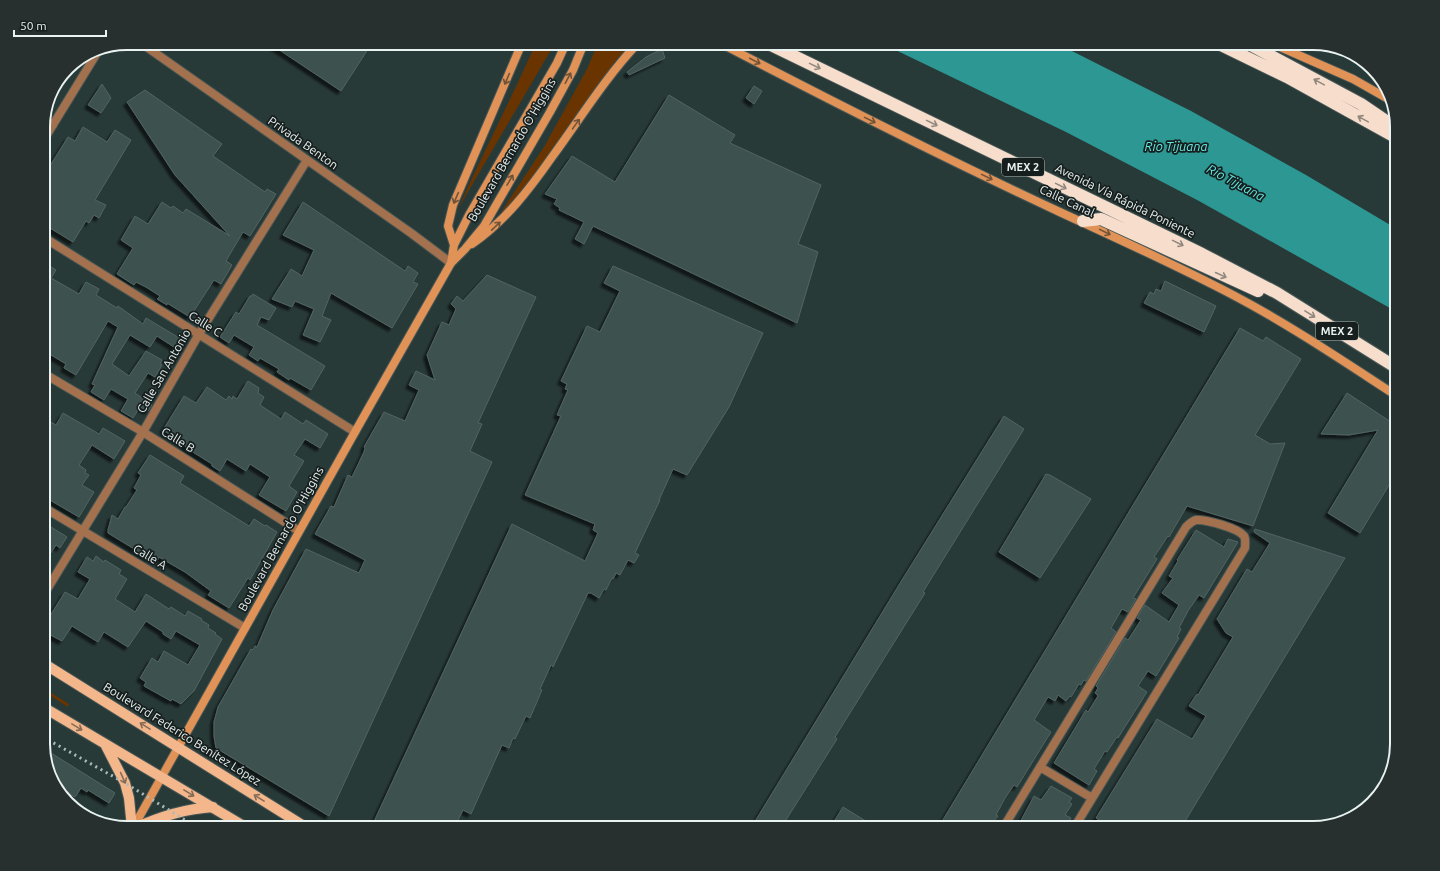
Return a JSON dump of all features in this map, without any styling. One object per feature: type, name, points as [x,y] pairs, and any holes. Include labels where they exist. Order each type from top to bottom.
[{"type":"highway","name":"Avenida Vía Rápida Poniente","points":[[781,50],[1202,254],[1277,293],[1390,364]]},
{"type":"highway","points":[[1231,50],[1287,77],[1390,134]]},
{"type":"highway","points":[[1260,50],[1361,104],[1386,121],[1390,126]]},
{"type":"highway","points":[[1083,221],[1101,219],[1256,291],[1277,293]]},
{"type":"main road","points":[[454,245],[448,226],[453,205],[519,50]]},
{"type":"main road","name":"Boulevard Bernardo O'Higgins","points":[[451,263],[454,245],[469,215],[557,63],[563,50]]},
{"type":"main road","name":"Boulevard Bernardo O'Higgins","points":[[137,821],[244,628],[451,263],[484,226],[550,112],[573,70],[581,50]]},
{"type":"main road","points":[[465,249],[488,233],[511,210],[534,182],[619,63],[631,50]]},
{"type":"main road","name":"Calle Canal","points":[[733,50],[839,105],[1083,221],[1240,299],[1305,336],[1390,391]]},
{"type":"main road","points":[[1287,50],[1353,79],[1383,96]]},
{"type":"main road","name":"Boulevard Federico Benítez López","points":[[50,667],[296,821]]},
{"type":"main road","points":[[50,711],[236,821]]},
{"type":"main road","points":[[105,744],[125,783],[132,821]]},
{"type":"main road","points":[[153,821],[191,809],[213,807]]},
{"type":"street","name":"Privada Benton","points":[[151,50],[411,233],[451,263]]},
{"type":"street","points":[[50,130],[94,57]]},
{"type":"street","name":"Calle San Antonio","points":[[50,585],[143,432],[199,334],[307,160]]},
{"type":"street","name":"Calle C","points":[[50,241],[355,432]]},
{"type":"street","name":"Calle B","points":[[50,377],[143,432],[299,531]]},
{"type":"street","name":"Calle A","points":[[50,511],[244,628]]},
{"type":"street","points":[[1007,821],[1186,527],[1196,520],[1205,520],[1236,530],[1243,535],[1245,539],[1244,548],[1078,821]]},
{"type":"street","points":[[1040,767],[1092,798]]},
{"type":"shaded area","points":[[533,50],[551,50],[458,209],[477,167]]},
{"type":"shaded area","points":[[595,50],[625,50],[616,60],[545,161],[496,221],[544,147],[587,69]]},
{"type":"shaded area","points":[[50,692],[69,704],[68,707],[50,695]]},
{"type":"water","name":"Rio Tijuana","points":[[896,50],[1070,50],[1191,111],[1306,175],[1390,225],[1390,308],[1199,201],[1066,132]]},
{"type":"building","points":[[280,50],[367,50],[341,91]]},
{"type":"building","points":[[662,50],[665,58],[629,75],[627,72],[646,57]]},
{"type":"building","points":[[102,84],[111,98],[101,113],[88,105]]},
{"type":"building","points":[[754,86],[762,91],[754,104],[746,98]]},
{"type":"building","points":[[145,90],[222,144],[213,156],[265,192],[267,189],[276,194],[250,236],[243,232],[226,261],[232,265],[221,284],[214,280],[190,317],[167,303],[167,305],[157,299],[160,296],[146,287],[136,282],[134,285],[117,274],[133,248],[121,240],[135,216],[148,224],[162,202],[171,208],[173,206],[183,213],[186,209],[230,236],[175,175],[127,102]]},
{"type":"building","points":[[669,95],[735,135],[730,143],[821,185],[798,244],[818,252],[797,323],[593,226],[584,244],[575,239],[584,222],[559,210],[560,208],[554,204],[557,199],[545,194],[572,156],[615,182]]},
{"type":"building","points":[[83,127],[107,142],[115,130],[131,140],[95,200],[106,205],[99,218],[94,215],[89,223],[86,221],[73,242],[50,228],[50,166],[68,137],[75,141]]},
{"type":"building","points":[[303,202],[405,271],[408,266],[418,273],[413,282],[418,284],[392,328],[331,293],[322,316],[331,320],[320,342],[303,335],[314,309],[295,301],[292,307],[272,299],[291,269],[302,276],[314,250],[283,235]]},
{"type":"building","points":[[50,266],[56,270],[51,278],[79,294],[86,282],[99,289],[96,295],[117,308],[118,306],[143,324],[146,318],[186,342],[180,351],[157,336],[150,347],[130,335],[112,364],[129,376],[146,351],[162,360],[160,364],[162,365],[155,377],[148,373],[135,393],[152,405],[148,411],[140,407],[133,418],[121,411],[128,399],[111,389],[104,400],[91,392],[95,385],[92,384],[118,327],[108,321],[76,375],[64,368],[66,364],[50,354]]},
{"type":"building","points":[[613,266],[763,333],[729,407],[687,475],[673,469],[635,553],[639,555],[634,563],[628,560],[620,575],[616,573],[606,590],[604,589],[599,598],[591,593],[588,593],[553,667],[551,665],[540,689],[542,690],[530,718],[526,716],[509,748],[502,745],[471,814],[463,810],[458,821],[374,821],[512,524],[585,561],[598,533],[593,530],[595,524],[525,495],[561,416],[557,415],[568,390],[565,389],[567,384],[561,381],[587,326],[600,332],[620,291],[604,283]]},
{"type":"building","points":[[487,275],[536,297],[478,423],[482,424],[470,451],[492,462],[329,816],[216,748],[214,722],[218,707],[251,649],[253,650],[255,646],[257,647],[273,610],[306,549],[359,573],[365,560],[315,534],[331,506],[334,507],[348,475],[352,477],[364,452],[364,447],[384,412],[405,421],[419,390],[409,385],[416,371],[435,380],[427,355],[442,322],[449,325],[456,309],[451,304],[457,296],[463,301]]},
{"type":"building","points":[[1165,281],[1216,306],[1204,332],[1144,303],[1150,292],[1154,294],[1156,289],[1161,291]]},
{"type":"building","points":[[253,294],[276,308],[269,320],[261,317],[257,325],[325,366],[311,390],[290,378],[289,380],[277,372],[279,369],[260,358],[258,361],[249,355],[254,347],[234,335],[229,343],[220,337],[236,312],[239,314],[250,296]]},
{"type":"building","points":[[1240,328],[1263,341],[1266,337],[1301,359],[1255,435],[1270,444],[1285,443],[1253,526],[1187,506],[1169,537],[1168,536],[1154,557],[1157,559],[1133,598],[1136,599],[1128,612],[1122,609],[1111,628],[1116,632],[1086,681],[1084,680],[1081,685],[1079,684],[1071,697],[1070,696],[1066,701],[1058,695],[1055,701],[1048,697],[1034,720],[1051,732],[1017,787],[1014,785],[1005,798],[996,815],[998,816],[994,821],[942,821]]},
{"type":"building","points":[[248,381],[259,388],[258,393],[264,397],[260,405],[281,419],[285,412],[303,424],[306,420],[328,434],[320,448],[305,439],[294,455],[304,461],[289,486],[297,492],[286,511],[259,495],[270,477],[250,464],[246,471],[227,459],[220,471],[212,466],[212,464],[185,447],[186,445],[163,430],[184,396],[196,403],[207,387],[226,400],[229,396],[232,399],[233,396],[237,399]]},
{"type":"building","points":[[1347,393],[1390,421],[1390,484],[1360,533],[1328,513],[1378,430],[1349,435],[1321,434]]},
{"type":"building","points":[[63,413],[99,434],[103,428],[125,441],[114,459],[92,445],[79,465],[86,470],[85,473],[89,475],[82,485],[94,492],[79,517],[50,500],[50,422],[56,425]]},
{"type":"building","points":[[1004,416],[1024,429],[923,592],[925,593],[835,737],[837,739],[785,821],[755,821]]},
{"type":"building","points":[[150,455],[184,476],[180,483],[249,526],[254,519],[277,532],[250,580],[248,578],[229,608],[208,595],[211,591],[185,572],[159,557],[157,561],[150,556],[149,558],[108,533],[112,515],[118,519],[137,490],[134,488],[141,475],[138,473]]},
{"type":"building","points":[[1046,474],[1091,499],[1040,578],[999,552]]},
{"type":"building","points":[[50,526],[67,537],[60,548],[56,545],[50,554]]},
{"type":"building","points":[[1255,529],[1345,558],[1185,821],[1099,821],[1096,818],[1157,719],[1192,739],[1206,716],[1189,706],[1197,694],[1198,695],[1233,637],[1226,633],[1217,619],[1247,569],[1252,572],[1270,543],[1254,532]]},
{"type":"building","points":[[1196,530],[1224,547],[1228,539],[1238,542],[1204,598],[1199,595],[1188,611],[1179,628],[1181,629],[1177,637],[1179,638],[1156,676],[1148,671],[1138,686],[1147,692],[1118,738],[1117,737],[1107,752],[1105,751],[1094,769],[1097,771],[1089,785],[1054,763],[1086,710],[1088,712],[1098,696],[1095,693],[1098,688],[1096,686],[1125,638],[1128,640],[1141,620],[1137,618],[1145,605],[1169,622],[1179,605],[1162,593],[1173,578],[1169,576]]},
{"type":"building","points":[[96,556],[104,562],[105,560],[121,570],[119,574],[127,579],[115,599],[135,612],[146,594],[169,609],[171,607],[185,616],[188,611],[202,619],[201,620],[209,625],[208,628],[222,639],[194,691],[181,704],[172,699],[171,701],[144,686],[146,682],[140,678],[152,658],[158,662],[164,651],[188,665],[200,645],[176,631],[171,639],[146,621],[128,647],[104,632],[98,642],[72,626],[62,641],[50,635],[50,616],[65,592],[78,599],[90,579],[78,572],[87,557],[93,561]]},
{"type":"building","points":[[50,753],[115,793],[109,803],[88,790],[87,792],[81,788],[75,797],[66,791],[58,778],[54,769]]},
{"type":"building","points":[[1051,786],[1072,798],[1069,802],[1072,804],[1065,815],[1071,818],[1069,821],[1021,821],[1034,796],[1041,800]]},
{"type":"building","points":[[843,807],[866,821],[834,821]]},
{"type":"railway","points":[[50,741],[125,783],[187,821]]},
{"type":"water label","name":"Río Tijuana","points":[[1236,182]]}]
